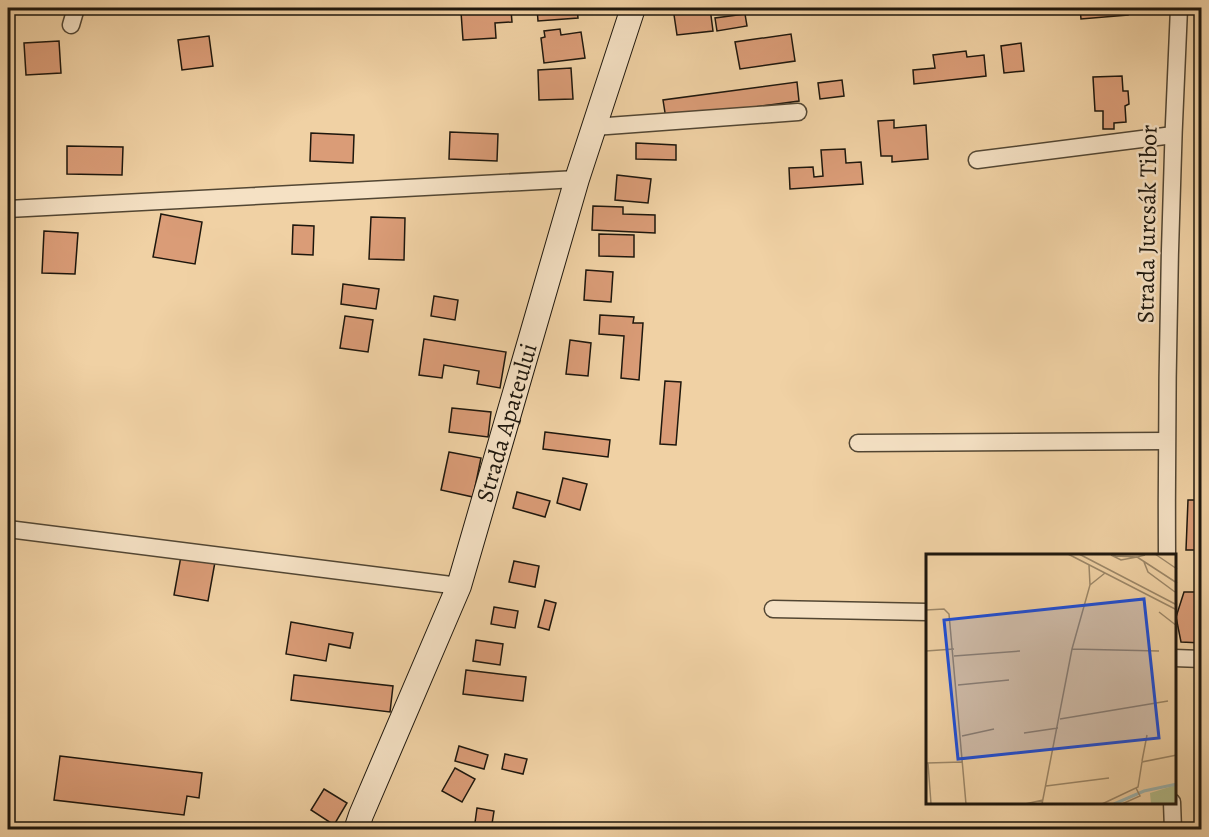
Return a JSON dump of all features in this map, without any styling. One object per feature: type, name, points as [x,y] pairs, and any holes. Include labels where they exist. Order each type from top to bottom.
[{"type":"street","points":[[71,25],[76,8]]},
{"type":"street","name":"Strada Apateului","points":[[357,830],[361,815],[459,586],[577,179],[633,8]]},
{"type":"street","name":"Strada Jurcsák Tibor","points":[[1167,554],[1173,135],[1179,8]]},
{"type":"street","points":[[594,127],[798,112]]},
{"type":"street","points":[[976,160],[1173,135]]},
{"type":"street","points":[[8,209],[577,179]]},
{"type":"street","points":[[858,443],[1167,441]]},
{"type":"street","points":[[8,530],[459,586]]},
{"type":"street","points":[[773,609],[926,612]]},
{"type":"street","points":[[1176,658],[1202,659]]},
{"type":"street","points":[[1172,804],[1173,830]]},
{"type":"building","points":[[537,8],[577,8],[578,18],[538,21]]},
{"type":"building","points":[[673,8],[710,8],[713,31],[677,35]]},
{"type":"building","points":[[1080,8],[1127,8],[1128,15],[1081,19]]},
{"type":"building","points":[[511,10],[512,22],[495,23],[496,38],[463,40],[461,12]]},
{"type":"building","points":[[745,14],[747,26],[717,31],[715,18]]},
{"type":"building","points":[[560,29],[561,35],[581,32],[585,58],[544,63],[541,38],[545,37],[544,31]]},
{"type":"building","points":[[791,34],[795,61],[740,69],[735,42]]},
{"type":"building","points":[[209,36],[213,66],[182,70],[178,40]]},
{"type":"building","points":[[59,41],[61,73],[26,75],[24,43]]},
{"type":"building","points":[[1021,43],[1024,71],[1004,73],[1001,46]]},
{"type":"building","points":[[966,51],[967,57],[984,55],[986,76],[914,84],[913,70],[935,68],[933,55]]},
{"type":"building","points":[[571,68],[573,99],[539,100],[538,70]]},
{"type":"building","points":[[1122,76],[1123,91],[1128,91],[1129,104],[1125,106],[1126,122],[1114,123],[1114,129],[1103,129],[1103,111],[1095,111],[1093,77]]},
{"type":"building","points":[[842,80],[844,96],[820,99],[818,83]]},
{"type":"building","points":[[797,82],[799,101],[666,119],[663,100]]},
{"type":"building","points":[[894,120],[894,128],[926,125],[928,159],[892,162],[892,156],[881,156],[878,121]]},
{"type":"building","points":[[450,132],[498,134],[497,161],[449,159]]},
{"type":"building","points":[[311,133],[354,135],[353,163],[310,161]]},
{"type":"building","points":[[636,143],[676,145],[676,160],[636,159]]},
{"type":"building","points":[[67,146],[123,147],[122,175],[67,174]]},
{"type":"building","points":[[845,149],[846,163],[861,162],[863,184],[790,189],[789,168],[813,167],[814,177],[823,176],[821,150]]},
{"type":"building","points":[[617,175],[651,179],[648,203],[615,200]]},
{"type":"building","points":[[593,206],[623,207],[623,214],[655,215],[655,233],[592,230]]},
{"type":"building","points":[[161,214],[202,222],[195,264],[153,257]]},
{"type":"building","points":[[371,217],[405,218],[404,260],[369,259]]},
{"type":"building","points":[[293,225],[314,226],[313,255],[292,254]]},
{"type":"building","points":[[44,231],[78,233],[75,274],[42,273]]},
{"type":"building","points":[[599,234],[634,235],[634,257],[599,256]]},
{"type":"building","points":[[586,270],[613,272],[611,302],[584,300]]},
{"type":"building","points":[[343,284],[379,289],[376,309],[341,304]]},
{"type":"building","points":[[434,296],[458,300],[455,320],[431,316]]},
{"type":"building","points":[[600,315],[634,317],[633,323],[643,323],[639,380],[621,378],[624,336],[599,334]]},
{"type":"building","points":[[345,316],[373,320],[368,352],[340,348]]},
{"type":"building","points":[[424,339],[506,352],[500,388],[477,384],[479,371],[444,365],[442,378],[419,375]]},
{"type":"building","points":[[570,340],[591,343],[588,376],[566,374]]},
{"type":"building","points":[[665,381],[681,382],[676,445],[660,444]]},
{"type":"building","points":[[452,408],[491,412],[488,437],[449,432]]},
{"type":"building","points":[[545,432],[610,440],[608,457],[543,449]]},
{"type":"building","points":[[449,452],[481,458],[473,497],[441,490]]},
{"type":"building","points":[[563,478],[587,484],[580,510],[557,503]]},
{"type":"building","points":[[517,492],[550,501],[545,517],[513,508]]},
{"type":"building","points":[[1188,500],[1202,500],[1202,550],[1186,550]]},
{"type":"building","points":[[181,556],[215,562],[208,601],[174,595]]},
{"type":"building","points":[[514,561],[539,566],[535,587],[509,582]]},
{"type":"building","points":[[1184,592],[1202,592],[1202,643],[1181,642],[1176,617]]},
{"type":"building","points":[[545,600],[556,603],[549,630],[538,627]]},
{"type":"building","points":[[494,607],[518,611],[515,628],[491,624]]},
{"type":"building","points":[[291,622],[353,633],[350,648],[329,644],[326,661],[286,654]]},
{"type":"building","points":[[476,640],[503,644],[500,665],[473,661]]},
{"type":"building","points":[[466,670],[526,677],[523,701],[463,694]]},
{"type":"building","points":[[294,675],[393,686],[390,712],[291,700]]},
{"type":"building","points":[[459,746],[488,755],[484,769],[455,761]]},
{"type":"building","points":[[505,754],[527,759],[523,774],[502,769]]},
{"type":"building","points":[[60,756],[202,773],[199,798],[187,796],[184,815],[54,800]]},
{"type":"building","points":[[455,768],[475,779],[462,802],[442,791]]},
{"type":"building","points":[[324,789],[347,803],[334,825],[311,810]]},
{"type":"building","points":[[477,808],[494,811],[491,830],[474,830]]}]
